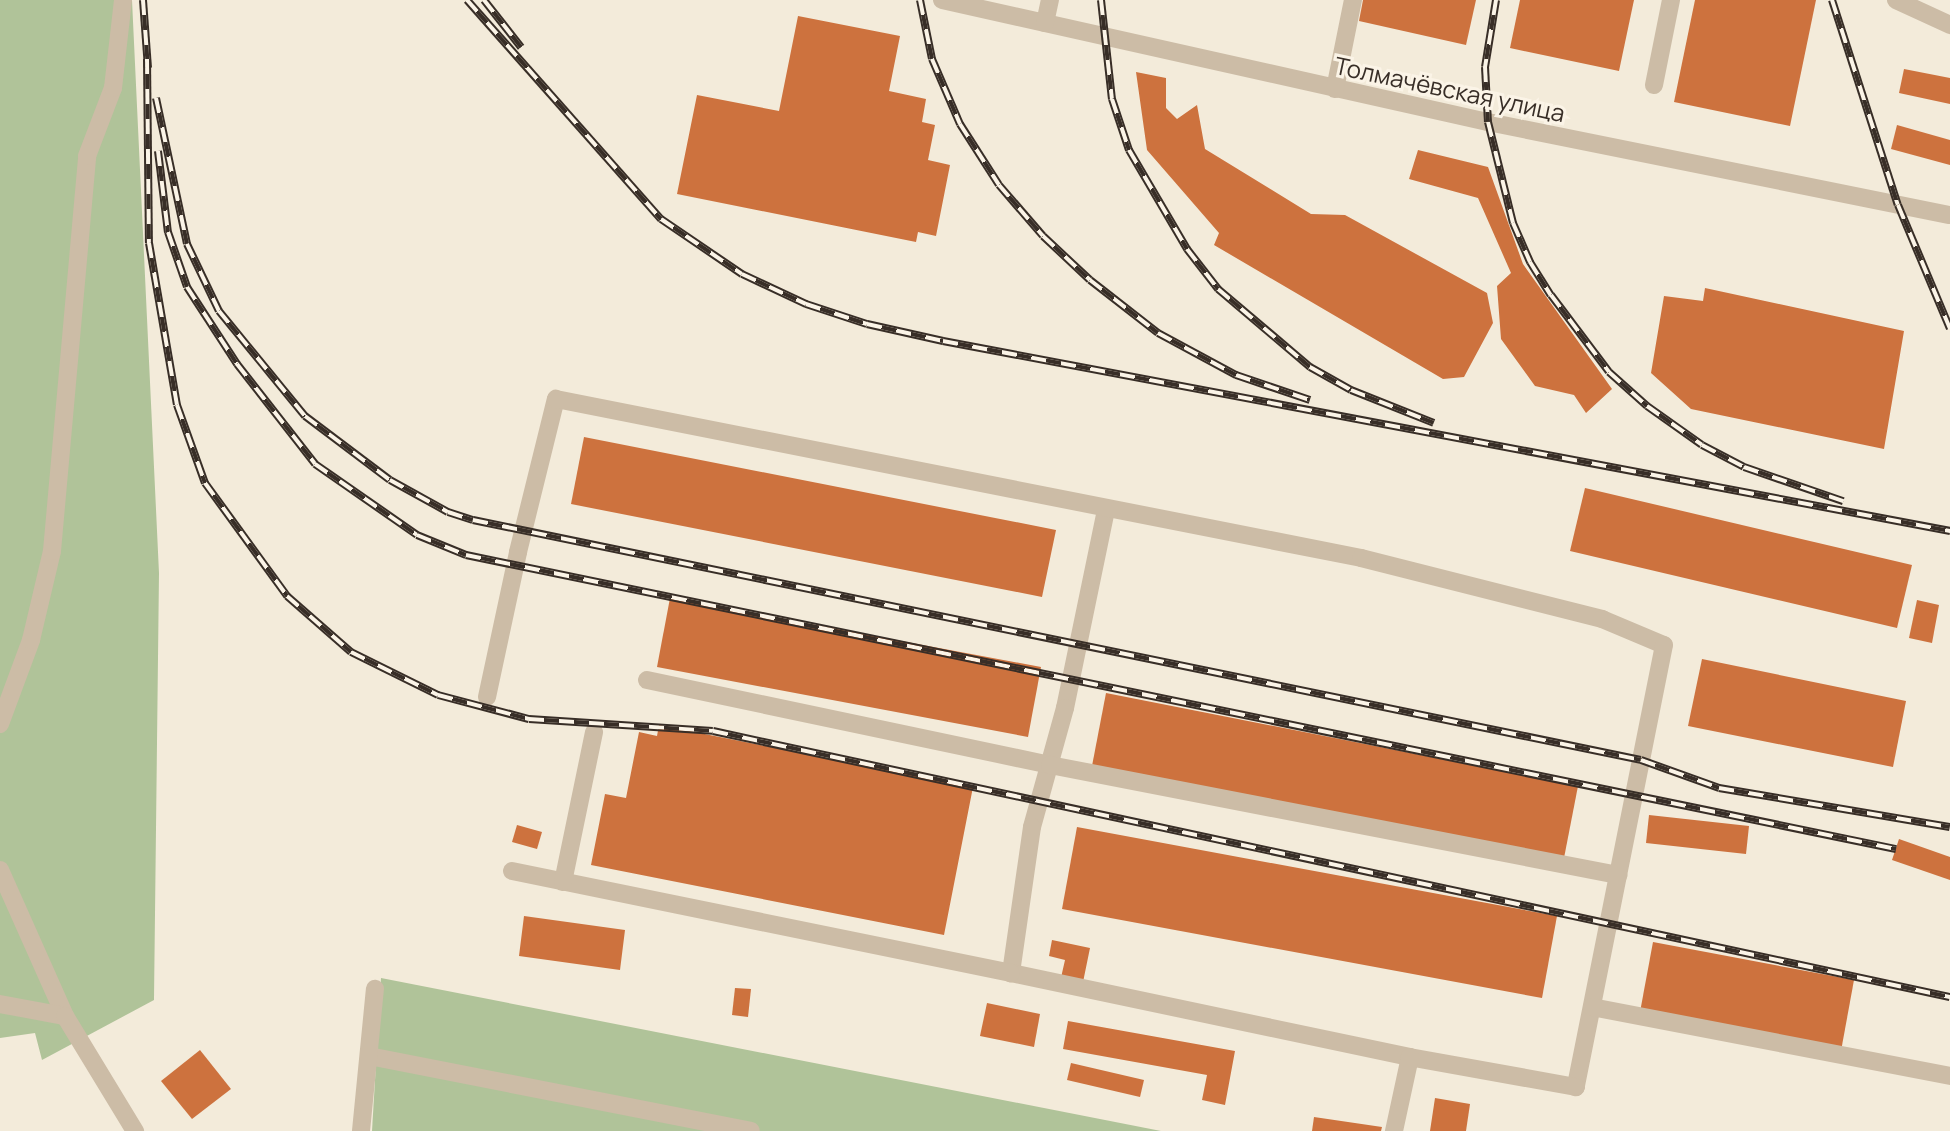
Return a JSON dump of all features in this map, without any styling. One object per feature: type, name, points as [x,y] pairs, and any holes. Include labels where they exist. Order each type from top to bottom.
[{"type":"street","points":[[0,724],[31,640],[52,551],[87,156],[113,88],[123,0]]},
{"type":"street","name":"Толмачёвская улица","points":[[942,0],[1335,89],[1950,215]]},
{"type":"street","points":[[1045,23],[1050,0]]},
{"type":"street","points":[[1335,89],[1353,0]]},
{"type":"street","points":[[1654,85],[1671,0]]},
{"type":"street","points":[[1896,0],[1950,25]]},
{"type":"street","points":[[487,697],[518,552],[556,399],[1361,558],[1602,619],[1664,645],[1576,1087],[1410,1057],[512,871]]},
{"type":"street","points":[[1011,973],[1032,827],[1050,765],[1106,510]]},
{"type":"street","points":[[647,680],[1050,765],[1618,875]]},
{"type":"street","points":[[563,882],[594,732]]},
{"type":"street","points":[[0,870],[65,1016],[135,1131]]},
{"type":"street","points":[[361,1131],[375,989]]},
{"type":"street","points":[[0,1004],[65,1016]]},
{"type":"street","points":[[1592,1007],[1950,1076]]},
{"type":"street","points":[[369,1056],[751,1131]]},
{"type":"street","points":[[1394,1131],[1410,1057]]},
{"type":"green space","points":[[0,0],[132,0],[159,573],[154,1000],[42,1060],[35,1033],[0,1038]]},
{"type":"green space","points":[[381,978],[1161,1131],[372,1131]]},
{"type":"building","points":[[1363,0],[1476,0],[1466,45],[1359,21]]},
{"type":"building","points":[[1520,0],[1634,0],[1619,71],[1510,48]]},
{"type":"building","points":[[1695,0],[1816,0],[1790,126],[1674,102]]},
{"type":"building","points":[[798,16],[900,36],[889,91],[926,99],[922,122],[935,125],[928,160],[950,165],[936,236],[918,232],[916,242],[677,194],[697,95],[779,111]]},
{"type":"building","points":[[1904,69],[1950,78],[1950,104],[1899,93]]},
{"type":"building","points":[[1136,72],[1166,78],[1166,108],[1177,119],[1197,105],[1205,149],[1311,214],[1345,215],[1487,293],[1493,323],[1464,377],[1443,379],[1214,245],[1219,233],[1147,150]]},
{"type":"building","points":[[1897,125],[1950,140],[1950,165],[1891,149]]},
{"type":"building","points":[[1418,150],[1488,167],[1523,264],[1612,389],[1586,413],[1574,395],[1535,386],[1501,339],[1497,286],[1511,273],[1478,198],[1409,179]]},
{"type":"building","points":[[1705,288],[1904,331],[1884,449],[1691,409],[1651,373],[1664,296],[1703,301]]},
{"type":"building","points":[[584,437],[1056,530],[1042,597],[571,504]]},
{"type":"building","points":[[1585,488],[1912,565],[1897,628],[1570,551]]},
{"type":"building","points":[[670,598],[1041,667],[1028,737],[657,667]]},
{"type":"building","points":[[1917,600],[1939,605],[1932,643],[1909,638]]},
{"type":"building","points":[[1702,659],[1906,701],[1893,767],[1688,726]]},
{"type":"building","points":[[1106,693],[1578,786],[1564,858],[1092,766]]},
{"type":"building","points":[[659,725],[973,787],[944,935],[591,865],[605,794],[626,798],[639,732],[657,736]]},
{"type":"building","points":[[1649,815],[1749,826],[1746,854],[1646,843]]},
{"type":"building","points":[[517,825],[542,832],[537,849],[512,842]]},
{"type":"building","points":[[1077,827],[1557,916],[1542,998],[1062,909]]},
{"type":"building","points":[[1899,839],[1950,857],[1950,880],[1892,860]]},
{"type":"building","points":[[524,916],[625,930],[620,970],[519,956]]},
{"type":"building","points":[[1052,940],[1090,948],[1082,987],[1060,982],[1065,960],[1049,956]]},
{"type":"building","points":[[1653,942],[1854,980],[1841,1051],[1640,1012]]},
{"type":"building","points":[[735,988],[751,989],[748,1017],[732,1015]]},
{"type":"building","points":[[987,1003],[1040,1014],[1034,1047],[980,1036]]},
{"type":"building","points":[[1068,1021],[1235,1051],[1225,1105],[1202,1100],[1207,1075],[1063,1049]]},
{"type":"building","points":[[200,1050],[231,1089],[192,1119],[161,1081]]},
{"type":"building","points":[[1071,1063],[1144,1080],[1140,1097],[1067,1080]]},
{"type":"building","points":[[1435,1098],[1470,1104],[1466,1131],[1430,1131]]},
{"type":"building","points":[[1314,1117],[1382,1127],[1381,1131],[1312,1131]]},
{"type":"railway","points":[[143,0],[148,68]]},
{"type":"railway","points":[[467,0],[661,219],[742,274],[806,304],[867,324],[943,341],[1950,531]]},
{"type":"railway","points":[[484,0],[521,47]]},
{"type":"railway","points":[[920,0],[932,59],[960,124],[999,185],[1043,236],[1090,280],[1158,333],[1236,375],[1310,400]]},
{"type":"railway","points":[[1101,0],[1112,99],[1129,150],[1187,249],[1218,289],[1310,367],[1351,390],[1434,423]]},
{"type":"railway","points":[[1496,0],[1485,67],[1488,122],[1513,223],[1530,262],[1551,295],[1609,372],[1647,406],[1702,445],[1744,467],[1843,501]]},
{"type":"railway","points":[[1832,0],[1898,205],[1950,329]]},
{"type":"railway","points":[[147,59],[149,243],[177,405],[205,483],[287,596],[351,652],[438,695],[529,719],[713,731],[1950,997]]},
{"type":"railway","points":[[156,98],[187,244],[219,311],[305,416],[390,480],[448,512],[473,520],[1641,760],[1719,788],[1950,827]]},
{"type":"railway","points":[[158,151],[168,232],[187,287],[237,364],[315,464],[417,535],[466,555],[1896,849]]}]
